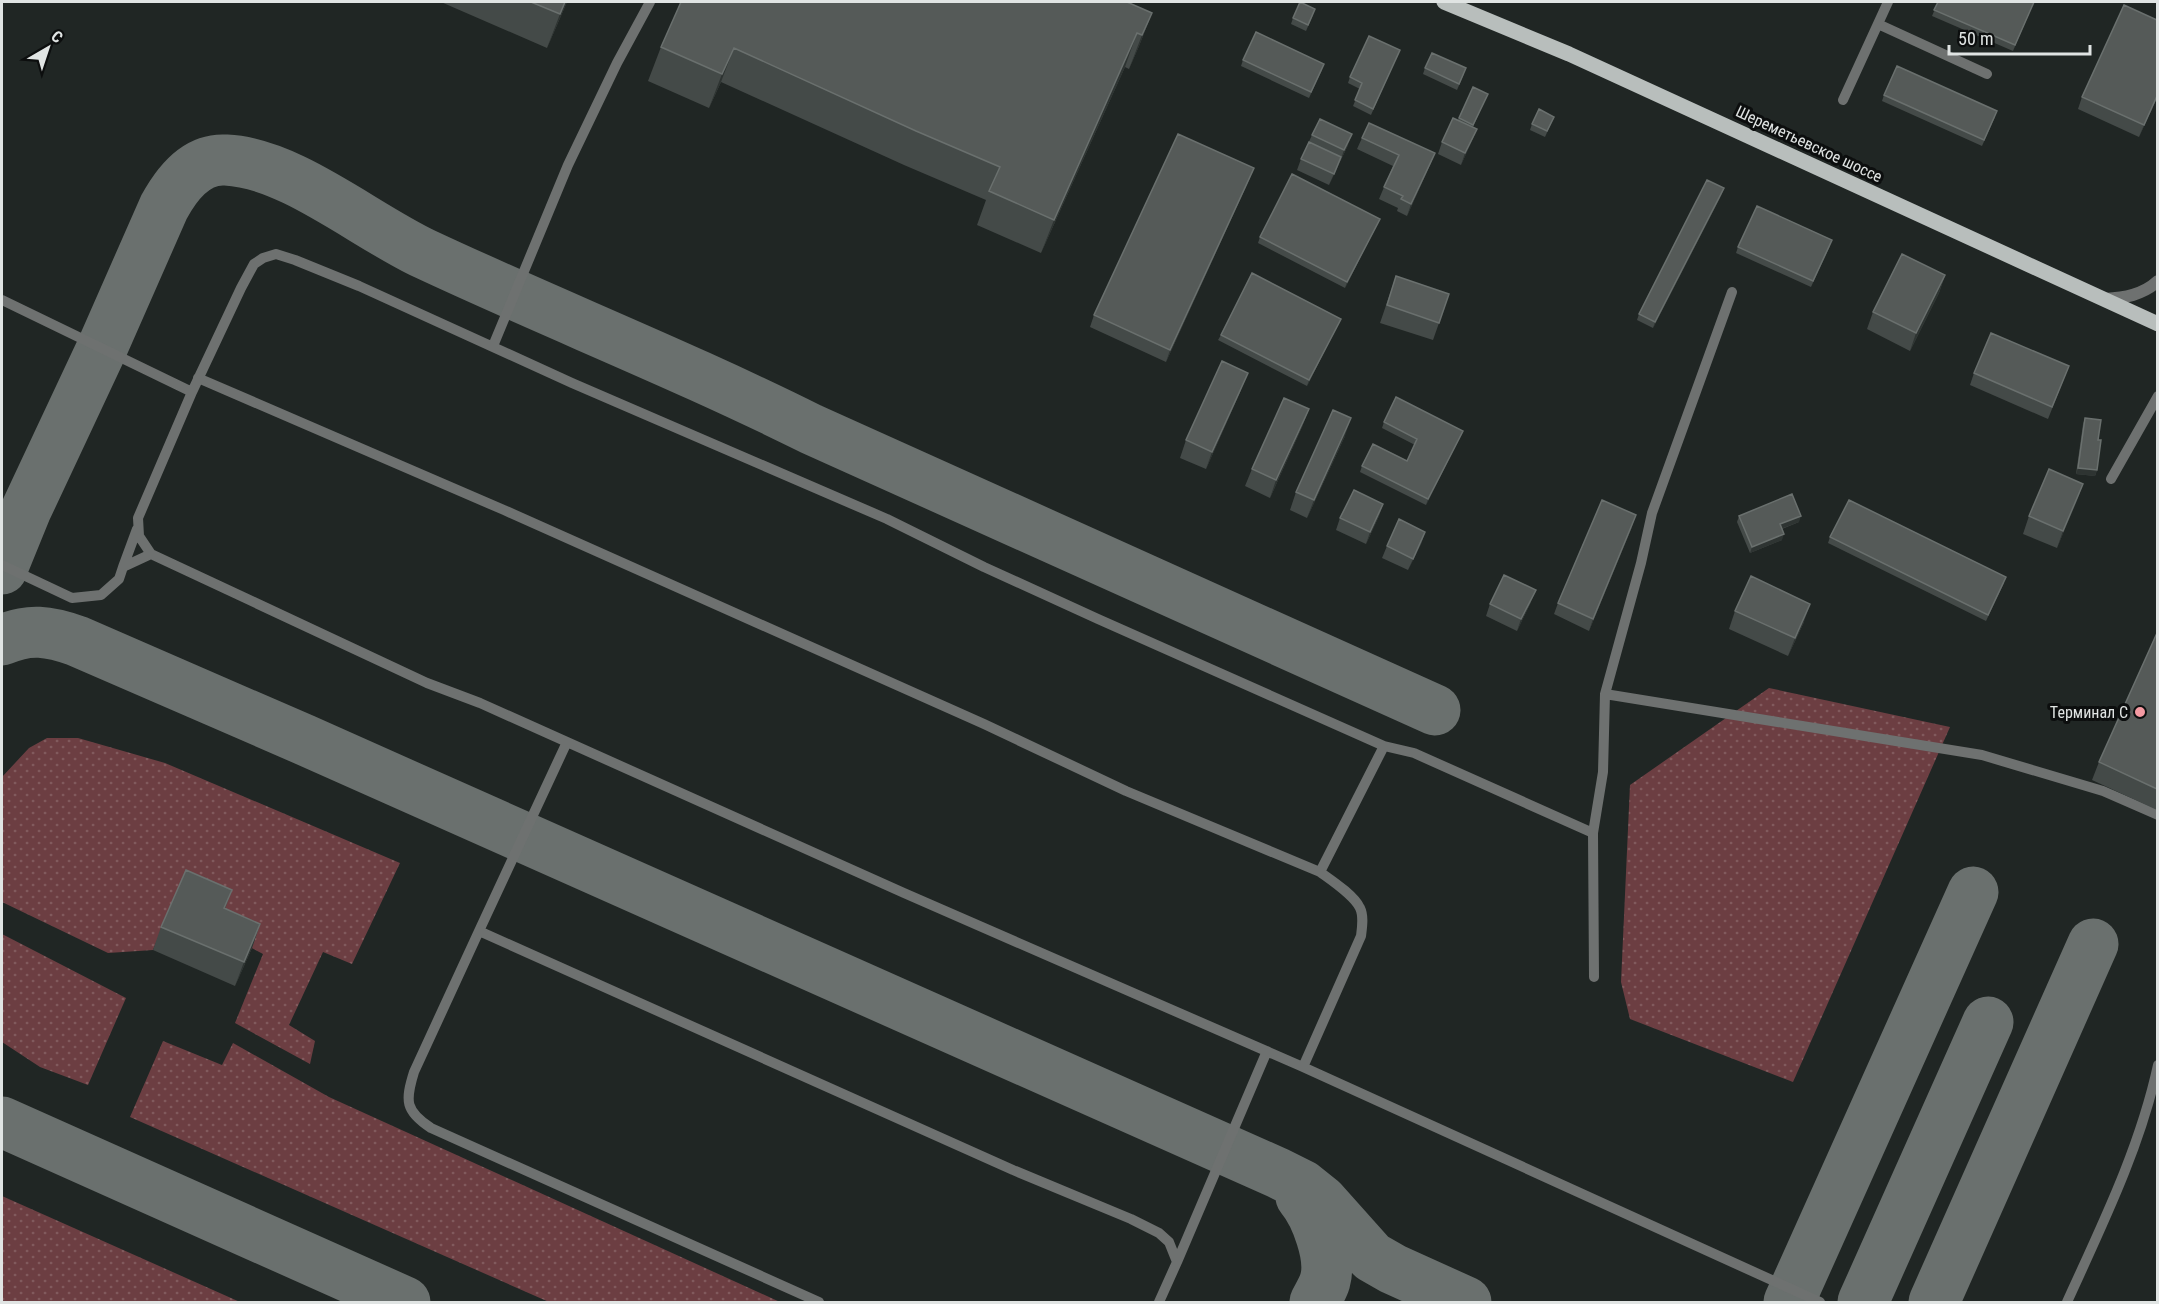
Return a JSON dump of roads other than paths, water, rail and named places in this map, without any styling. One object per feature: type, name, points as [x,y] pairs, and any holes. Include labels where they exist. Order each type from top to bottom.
[{"type":"main road","name":"Шереметьевское шоссе","points":[[1444,2],[1569,54],[2104,300],[2154,320]]},
{"type":"street","points":[[2104,300],[2125,298],[2150,288],[2157,281]]},
{"type":"lane","points":[[493,346],[568,165],[616,63],[650,2]]},
{"type":"lane","points":[[1843,100],[1888,2]]},
{"type":"lane","points":[[1878,24],[1987,74]]},
{"type":"lane","points":[[2,565],[72,598],[101,595],[119,579],[137,529],[138,518],[198,378],[254,264],[276,254],[359,286],[779,474],[887,519],[984,567],[1384,746],[1414,753],[1593,833]]},
{"type":"lane","points":[[1594,977],[1593,833],[1603,771],[1605,694],[1641,563],[1652,513],[1732,292]]},
{"type":"lane","points":[[2,300],[192,392]]},
{"type":"lane","points":[[2154,320],[2157,332]]},
{"type":"lane","points":[[198,378],[514,514],[984,724],[1126,791],[1320,872],[1352,898],[1360,908],[1361,936],[1303,1067]]},
{"type":"lane","points":[[2111,479],[2157,396]]},
{"type":"lane","points":[[137,529],[151,554],[428,683],[567,742],[904,893],[1303,1067],[1820,1302]]},
{"type":"lane","points":[[123,567],[151,554]]},
{"type":"lane","points":[[1605,694],[1982,755],[2103,791],[2157,815]]},
{"type":"lane","points":[[567,742],[414,1072],[408,1091],[411,1111],[431,1128],[819,1302]]},
{"type":"lane","points":[[1320,872],[1384,746]]},
{"type":"lane","points":[[479,930],[1013,1170],[1131,1219],[1160,1233],[1169,1242],[1177,1262]]},
{"type":"lane","points":[[1159,1302],[1267,1051]]},
{"type":"lane","points":[[2067,1302],[2137,1140],[2150,1099],[2157,1065]]},
{"type":"place","name":"Терминал C","points":[[2140,712]]}]
